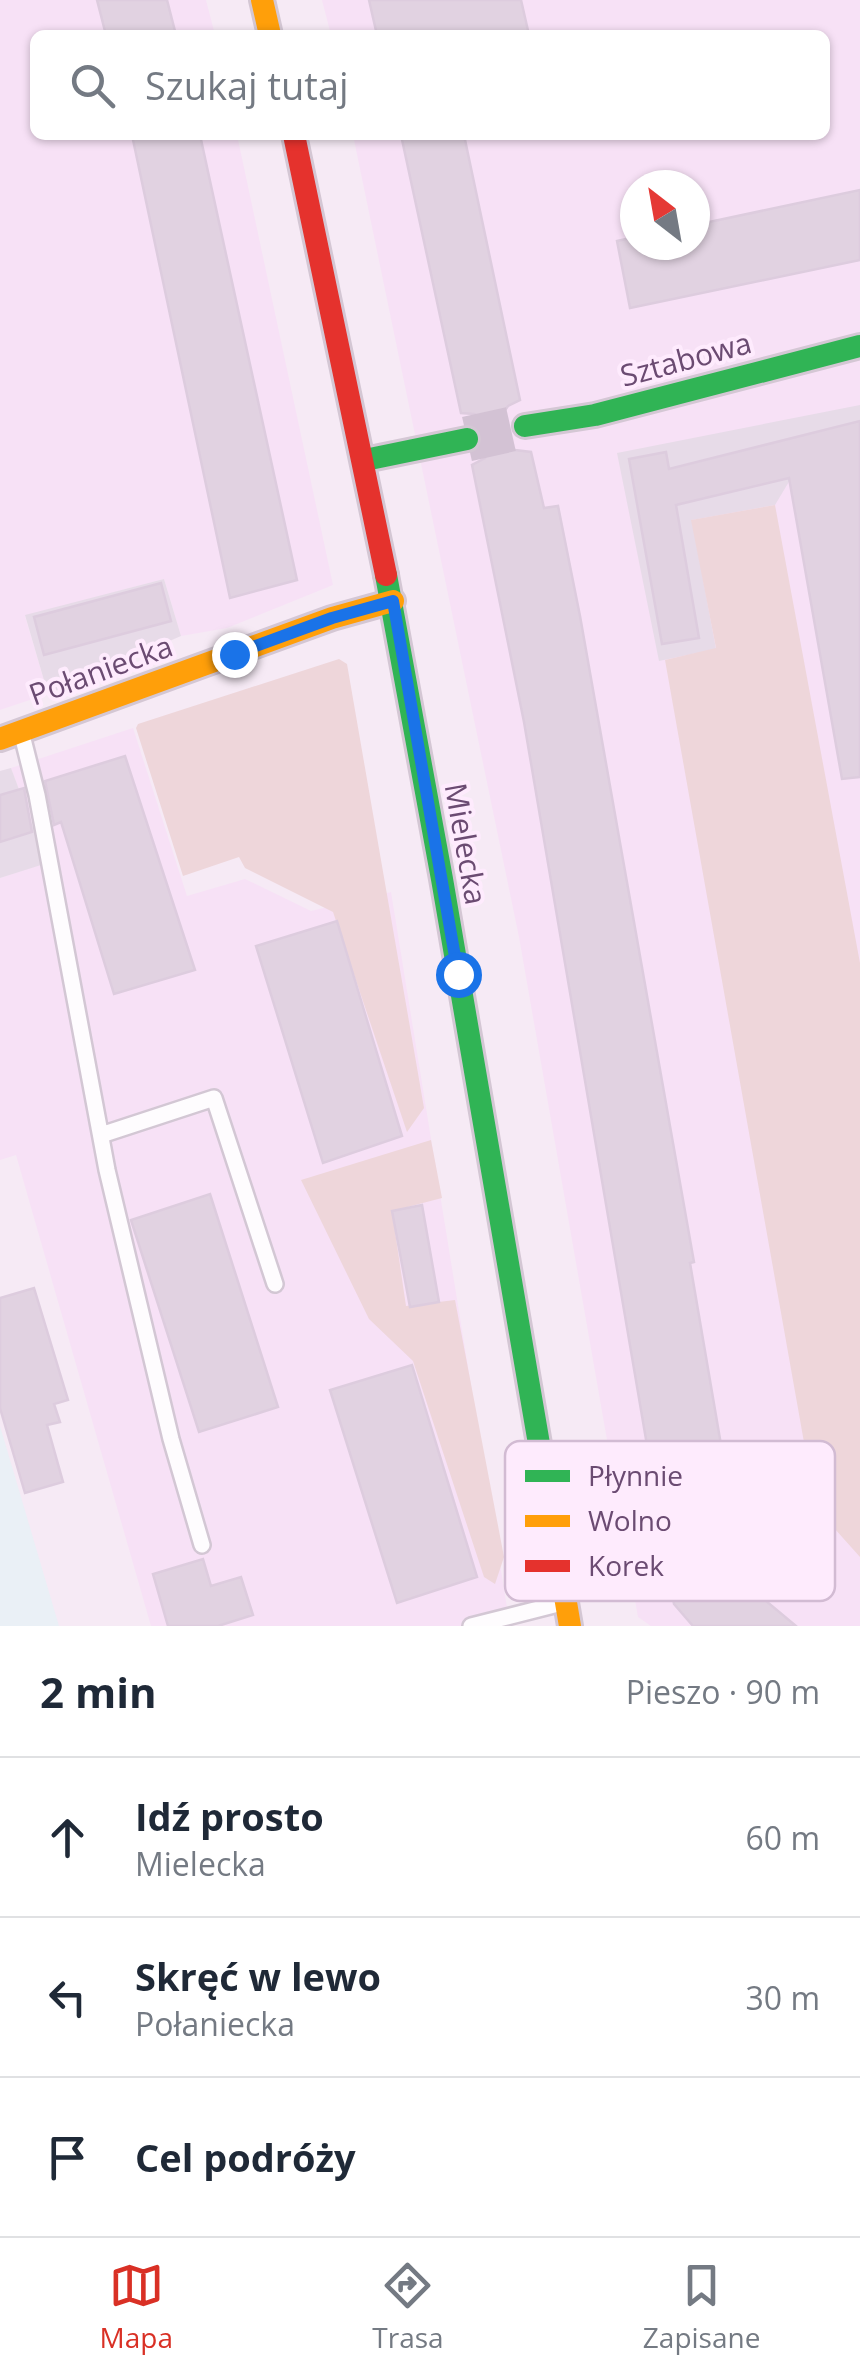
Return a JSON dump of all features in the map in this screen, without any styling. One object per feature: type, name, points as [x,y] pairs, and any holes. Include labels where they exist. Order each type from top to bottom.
[{"type":"street","points":[[262,0],[269,30]]},
{"type":"street","name":"Mielecka","points":[[295,140],[393,601],[538,1441]]},
{"type":"street","name":"Sztabowa","points":[[526,426],[595,415],[860,346]]},
{"type":"street","points":[[365,460],[467,438]]},
{"type":"street","name":"Połaniecka","points":[[11,736],[332,618],[393,601]]},
{"type":"street","name":"Mielecka","points":[[566,1602],[570,1626]]},
{"type":"lane","points":[[11,736],[37,795],[101,1135],[172,1439],[202,1546]]},
{"type":"lane","points":[[101,1135],[214,1098],[275,1284]]},
{"type":"lane","points":[[471,1626],[566,1602]]},
{"type":"shaded area","points":[[0,0],[206,0],[214,30],[30,30],[30,140],[238,140],[333,585],[227,628],[181,636],[164,579],[25,616],[48,694],[0,710]]},
{"type":"shaded area","points":[[322,0],[860,0],[860,1626],[651,1626],[638,1617],[635,1601],[835,1601],[835,1441],[607,1441],[519,937],[354,140],[830,140],[830,30],[330,30]]},
{"type":"shaded area","points":[[860,405],[860,464],[790,480],[775,505],[692,520],[716,649],[659,661],[617,453]]},
{"type":"shaded area","points":[[775,505],[860,963],[860,1557],[835,1529],[835,1441],[804,1441],[665,660],[716,648],[691,520]]},
{"type":"shaded area","points":[[164,579],[181,636],[48,694],[25,615]]},
{"type":"shaded area","points":[[339,659],[347,664],[424,1108],[407,1132],[333,912],[245,868],[239,857],[183,876],[136,728],[138,724]]},
{"type":"shaded area","points":[[133,728],[187,896],[245,879],[311,911],[391,892],[510,1626],[151,1626],[16,1155],[0,1160],[0,878],[41,864],[35,832],[11,768]]},
{"type":"shaded area","points":[[11,768],[35,832],[41,865],[0,878],[0,771]]},
{"type":"shaded area","points":[[431,1140],[442,1198],[392,1211],[406,1306],[455,1300],[504,1557],[495,1584],[484,1577],[413,1361],[369,1319],[301,1180]]},
{"type":"shaded area","points":[[0,1426],[16,1480],[59,1626],[0,1626]]},
{"type":"building","points":[[97,0],[167,0],[175,30],[105,30]]},
{"type":"building","points":[[369,0],[521,0],[528,30],[376,30]]},
{"type":"building","points":[[133,140],[201,140],[297,580],[230,598]]},
{"type":"building","points":[[402,140],[465,140],[520,400],[508,406],[501,416],[499,431],[505,443],[515,450],[531,452],[544,508],[558,506],[694,1262],[690,1263],[720,1441],[646,1441],[524,722],[472,465],[485,458],[493,435],[486,421],[474,414],[461,413]]},
{"type":"building","points":[[860,190],[860,260],[630,308],[621,260],[710,260],[710,222]]},
{"type":"building","points":[[860,421],[860,777],[842,779],[789,478],[676,505],[699,638],[662,644],[629,459],[666,452],[669,469]]},
{"type":"building","points":[[161,583],[171,621],[44,655],[34,617]]},
{"type":"building","points":[[125,756],[195,970],[114,994],[61,822],[54,825],[45,781]]},
{"type":"building","points":[[24,788],[32,832],[0,842],[0,795]]},
{"type":"building","points":[[337,921],[402,1136],[323,1163],[256,946]]},
{"type":"building","points":[[210,1194],[278,1407],[199,1432],[131,1220]]},
{"type":"building","points":[[422,1205],[439,1302],[410,1307],[392,1211]]},
{"type":"building","points":[[34,1288],[68,1400],[54,1404],[60,1422],[47,1425],[63,1482],[25,1493],[0,1408],[0,1298]]},
{"type":"building","points":[[412,1365],[477,1577],[397,1603],[330,1390]]},
{"type":"building","points":[[203,1559],[211,1586],[241,1577],[253,1615],[218,1626],[168,1626],[153,1574]]},
{"type":"building","points":[[673,1601],[766,1601],[796,1626],[693,1626]]},
{"type":"tunnel","points":[[467,439],[525,426]]},
{"type":"traffic: fast","points":[[525,426],[595,415],[860,346]]},
{"type":"traffic: fast","points":[[365,460],[467,439]]},
{"type":"traffic: fast","points":[[386,575],[539,1441]]},
{"type":"traffic: slow","points":[[262,0],[269,30]]},
{"type":"traffic: slow","points":[[0,739],[332,618],[393,601]]},
{"type":"traffic: slow","points":[[566,1601],[570,1626]]},
{"type":"traffic: jam","points":[[295,140],[386,575]]},
{"type":"route","points":[[234,654],[332,618],[393,601],[458,974]]}]
